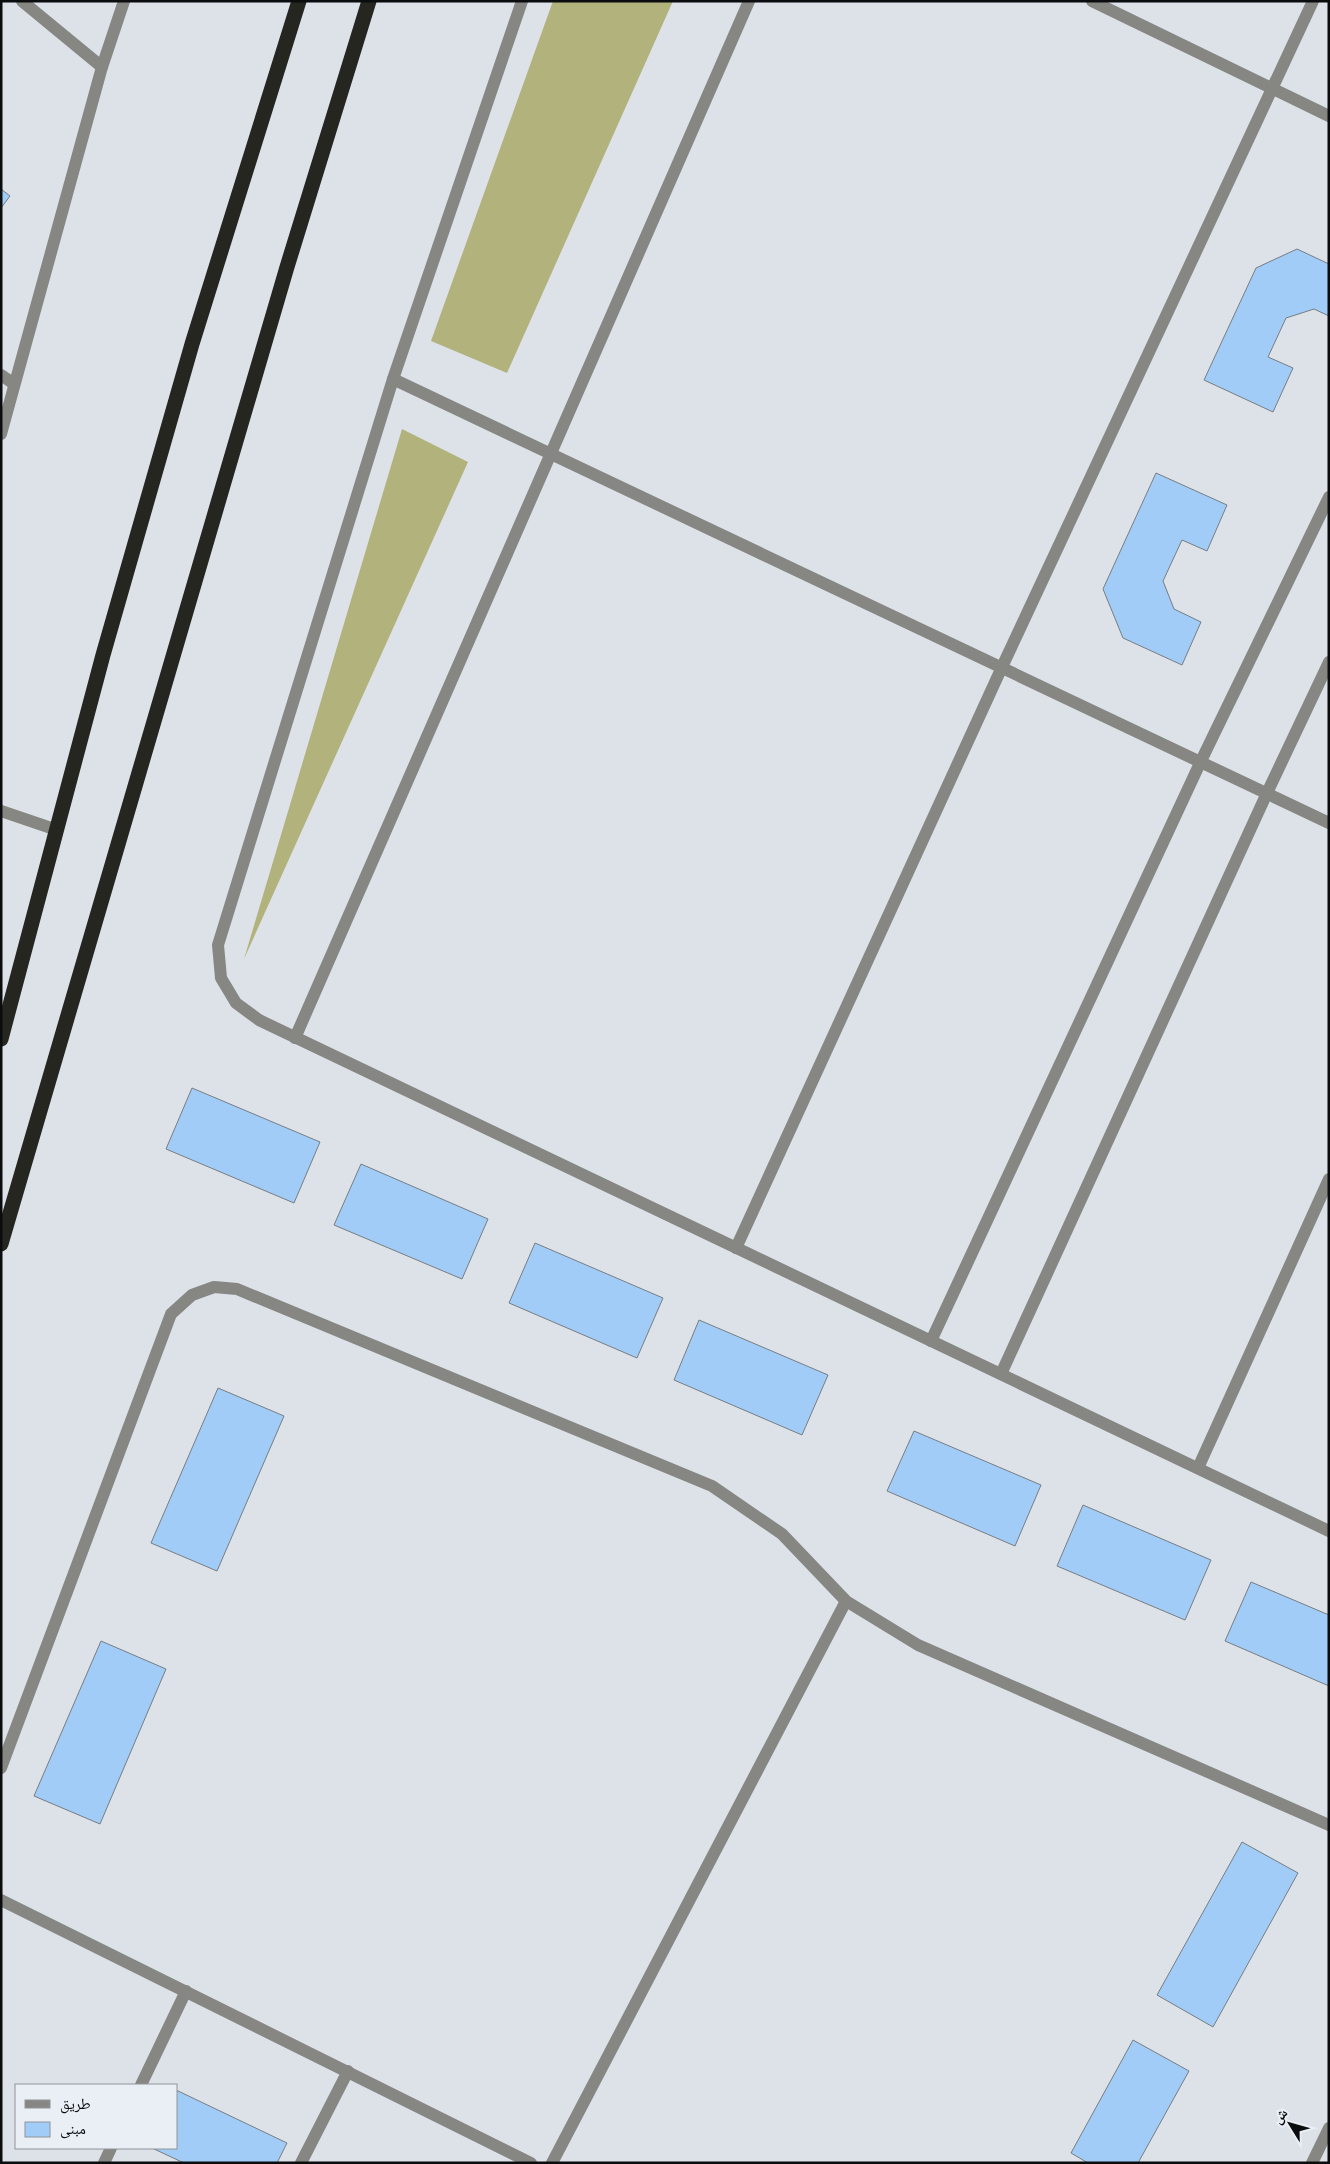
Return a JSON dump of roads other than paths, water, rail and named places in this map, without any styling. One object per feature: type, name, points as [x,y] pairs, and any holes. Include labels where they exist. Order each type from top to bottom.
[{"type":"highway","points":[[1,1039],[103,655],[192,344],[299,1]]},
{"type":"highway","points":[[1,1244],[287,267],[369,1]]},
{"type":"street","points":[[22,1],[102,67]]},
{"type":"street","points":[[1,434],[102,67],[124,1]]},
{"type":"street","points":[[522,1],[392,379],[218,945],[221,978],[236,1003],[259,1020],[295,1038],[1329,1531]]},
{"type":"street","points":[[295,1038],[750,1]]},
{"type":"street","points":[[1092,1],[1329,116]]},
{"type":"street","points":[[736,1248],[1002,668],[1313,1]]},
{"type":"street","points":[[1,375],[14,384]]},
{"type":"street","points":[[392,379],[1329,823]]},
{"type":"street","points":[[932,1341],[1201,762],[1329,497]]},
{"type":"street","points":[[1001,1374],[1267,793],[1329,662]]},
{"type":"street","points":[[1,811],[57,830]]},
{"type":"street","points":[[1198,1468],[1329,1179]]},
{"type":"street","points":[[1,1768],[171,1314],[192,1294],[214,1287],[237,1289],[712,1486],[782,1534],[846,1601],[918,1645],[1329,1825]]},
{"type":"street","points":[[552,2163],[846,1601]]},
{"type":"street","points":[[1,1900],[531,2163]]},
{"type":"street","points":[[141,2084],[186,1991]]},
{"type":"street","points":[[301,2163],[348,2071]]},
{"type":"street","points":[[1312,2163],[1329,2128]]},
{"type":"street","points":[[104,2163],[111,2149]]}]
